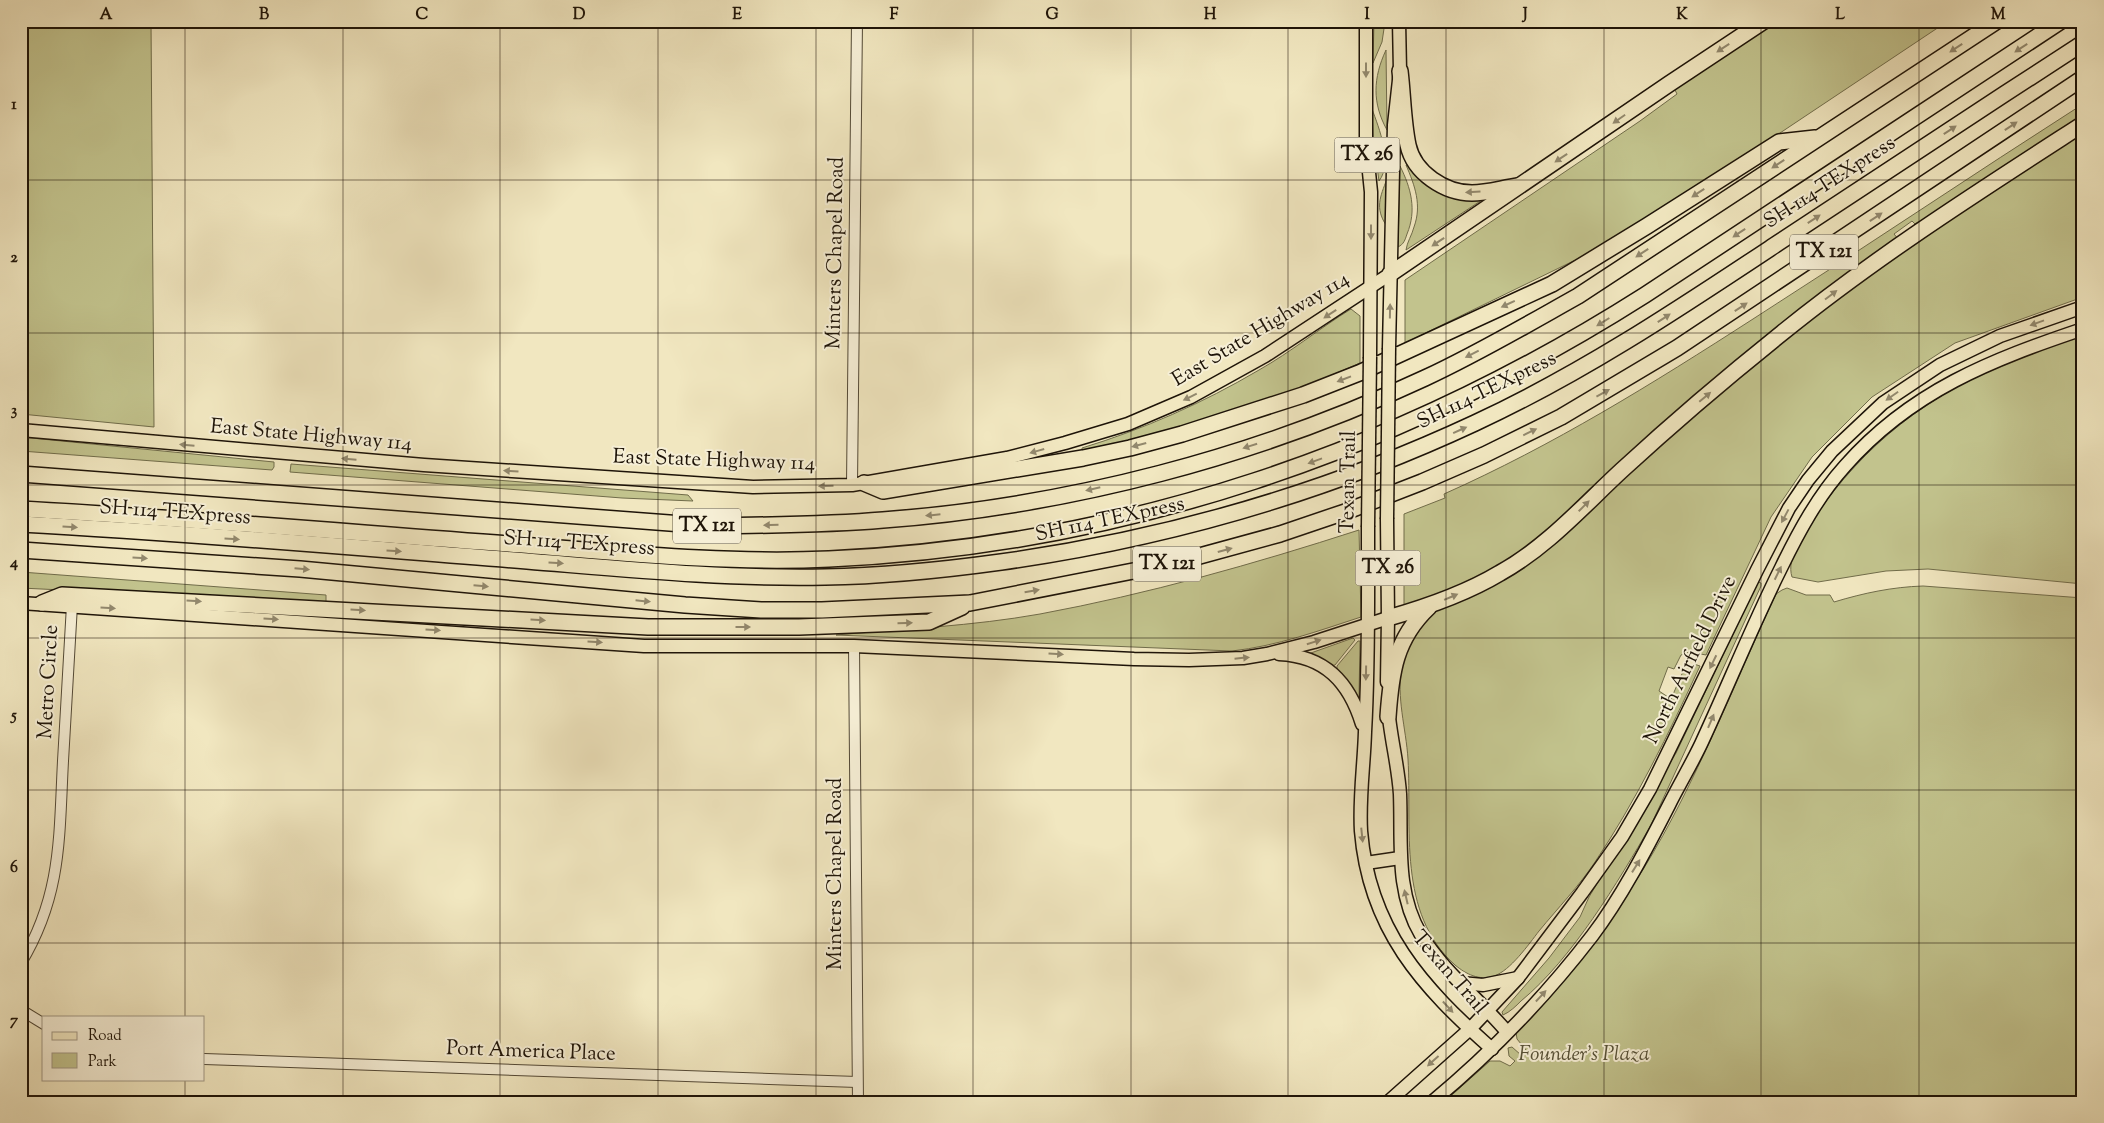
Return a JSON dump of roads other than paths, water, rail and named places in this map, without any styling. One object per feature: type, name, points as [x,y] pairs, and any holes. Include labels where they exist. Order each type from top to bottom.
[{"type":"highway","points":[[1390,274],[1764,21]]},
{"type":"highway","name":"TX 121","points":[[21,474],[709,526],[816,524],[884,520],[952,513],[1030,501],[1096,488],[1219,456],[1345,412],[1425,378],[1517,331],[1578,296],[1997,21]]},
{"type":"highway","name":"SH 114 TEXpress","points":[[21,509],[664,556],[760,560],[889,556],[955,548],[1058,531],[1154,511],[1219,493],[1345,450],[1409,423],[1537,360],[1587,332],[1645,295],[2062,21]]},
{"type":"highway","name":"SH 114 TEXpress","points":[[21,524],[123,530],[694,574],[828,577],[971,566],[1094,547],[1162,533],[1290,497],[1353,475],[1433,442],[1538,393],[1654,325],[2083,43]]},
{"type":"highway","points":[[1400,71],[1408,146],[1417,164],[1432,180],[1448,189],[1474,193],[1522,185]]},
{"type":"highway","name":"TX 121","points":[[21,550],[300,569],[685,605],[761,610],[822,610],[970,603],[1174,562],[1280,534],[1405,489],[1484,455],[1561,417],[1677,348],[2083,78]]},
{"type":"highway","points":[[1388,618],[1431,605],[1478,585],[1522,560],[1569,521],[1661,434],[1784,331],[1907,240],[2083,124]]},
{"type":"highway","points":[[858,484],[883,491],[1083,458],[1182,434],[1295,398],[1359,373],[1552,284],[1778,142],[1819,138]]},
{"type":"highway","points":[[42,603],[62,595],[648,627],[799,627],[929,622],[970,603]]},
{"type":"highway","points":[[1388,717],[1392,674],[1403,640],[1417,618],[1431,605]]},
{"type":"main road","name":"Texan Trail","points":[[1366,21],[1366,143],[1371,192],[1371,288],[1368,624],[1361,831],[1372,892],[1398,948],[1424,981],[1492,1049]]},
{"type":"main road","name":"Texan Trail","points":[[1399,21],[1400,71],[1394,125],[1390,274],[1386,685],[1388,717],[1400,794],[1400,858],[1409,908],[1421,934],[1438,958],[1461,984],[1488,1009],[1507,1032]]},
{"type":"main road","name":"East State Highway 114","points":[[21,430],[424,465],[753,487],[858,484],[1007,458],[1064,444],[1128,424],[1191,397],[1265,356],[1390,274]]},
{"type":"main road","name":"North Airfield Drive","points":[[1388,1102],[1470,1029],[1518,978],[1622,837],[1650,789],[1756,570],[1789,508],[1808,480],[1832,451],[1883,403],[1940,365],[2000,336],[2083,307]]},
{"type":"main road","name":"North Airfield Drive","points":[[1432,1102],[1492,1049],[1546,992],[1592,935],[1648,846],[1700,746],[1756,619],[1800,529],[1822,495],[1845,465],[1895,419],[1945,385],[2013,352],[2083,329]]},
{"type":"main road","points":[[21,603],[72,605],[644,646],[854,646],[1134,659],[1217,660],[1266,654],[1314,642],[1388,618]]},
{"type":"main road","points":[[1266,654],[1291,655],[1307,659],[1333,673],[1347,691],[1358,710],[1365,733]]},
{"type":"main road","points":[[1366,863],[1400,858]]},
{"type":"main road","points":[[1461,984],[1483,984],[1518,978]]},
{"type":"street","name":"Minters Chapel Road","points":[[857,21],[858,484]]},
{"type":"street","name":"Metro Circle","points":[[21,963],[34,943],[48,906],[58,860],[72,605]]},
{"type":"street","name":"Minters Chapel Road","points":[[854,646],[858,1102]]},
{"type":"street","points":[[21,1010],[42,1023]]},
{"type":"street","name":"Port America Place","points":[[205,1059],[857,1082]]},
{"type":"park label","name":"Founder's Plaza","points":[[1584,1055]]}]
